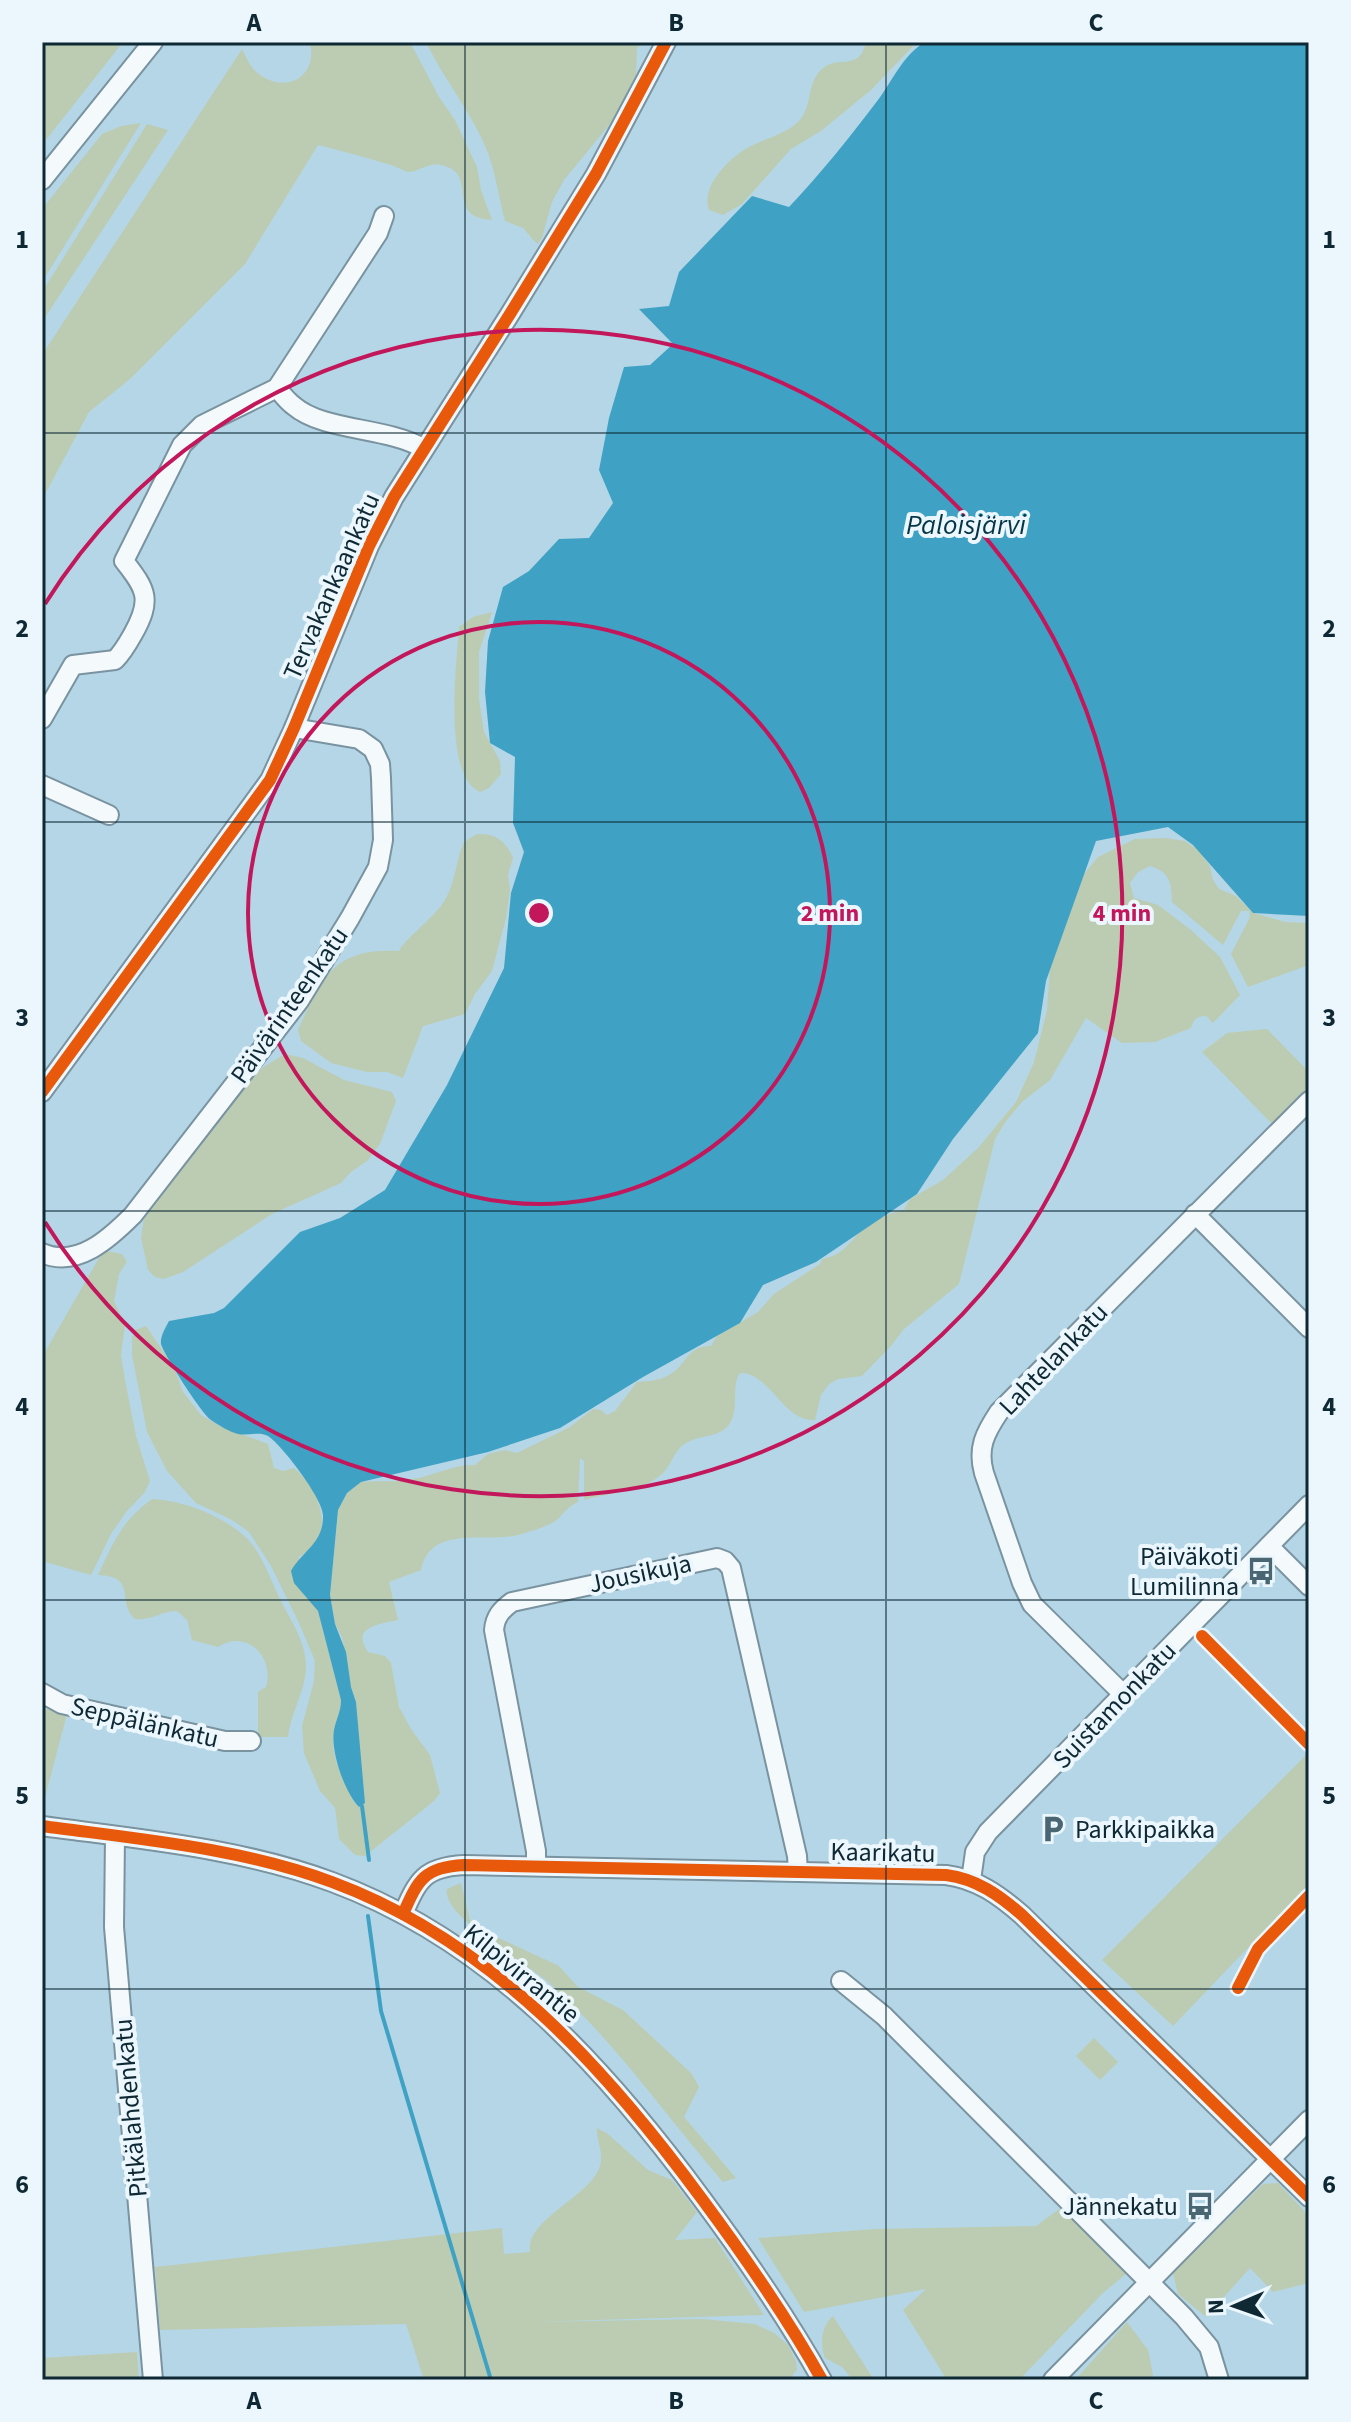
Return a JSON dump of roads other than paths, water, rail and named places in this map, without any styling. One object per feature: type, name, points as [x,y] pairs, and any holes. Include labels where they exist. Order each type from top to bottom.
[{"type":"street","points":[[42,180],[153,42]]},
{"type":"street","name":"Tervakankaankatu","points":[[42,1092],[270,780],[369,546],[394,497],[596,174],[666,42]]},
{"type":"street","points":[[42,719],[73,665],[115,660],[143,615],[146,601],[143,587],[124,561],[182,445],[202,425],[277,388],[378,233],[384,216]]},
{"type":"street","points":[[277,388],[294,407],[308,415],[397,436],[423,448]]},
{"type":"street","name":"Päivärinteenkatu","points":[[42,1253],[67,1258],[91,1249],[113,1235],[133,1215],[299,1001],[373,879],[383,840],[381,778],[377,756],[359,739],[294,728]]},
{"type":"street","points":[[42,785],[109,815]]},
{"type":"street","name":"Lahtelankatu","points":[[1124,1695],[1032,1604],[984,1473],[982,1442],[999,1412],[1309,1101]]},
{"type":"street","points":[[1195,1214],[1309,1328]]},
{"type":"street","name":"Suistamonkatu","points":[[971,1880],[975,1852],[981,1840],[1309,1505]]},
{"type":"street","points":[[1269,1546],[1309,1586]]},
{"type":"street","name":"Jousikuja","points":[[536,1866],[536,1851],[494,1630],[495,1620],[502,1609],[512,1602],[717,1558],[731,1568],[767,1716],[798,1872]]},
{"type":"street","name":"Seppälänkatu","points":[[42,1693],[62,1704],[225,1741],[251,1741]]},
{"type":"street","name":"Kilpivirrantie","points":[[42,1826],[190,1847],[304,1872],[368,1896],[426,1925],[486,1966],[536,2006],[596,2068],[679,2167],[786,2319],[822,2380]]},
{"type":"street","name":"Pitkälahdenkatu","points":[[115,1836],[114,1927],[153,2380]]},
{"type":"street","name":"Kaarikatu","points":[[403,1914],[417,1884],[434,1870],[464,1865],[946,1875],[971,1880],[999,1895],[1022,1915],[1309,2197]]},
{"type":"street","points":[[841,1981],[884,2016],[1184,2317],[1209,2347],[1219,2380]]},
{"type":"street","points":[[1053,2380],[1309,2120]]},
{"type":"water","name":"Paloisjärvi","points":[[925,42],[1309,42],[1309,916],[1253,913],[1193,845],[1168,827],[1096,841],[1046,981],[1038,1033],[953,1139],[917,1194],[816,1262],[763,1285],[740,1323],[560,1428],[488,1452],[361,1482],[347,1493],[338,1510],[330,1595],[356,1702],[365,1803],[359,1807],[336,1760],[333,1739],[341,1700],[318,1611],[294,1583],[291,1571],[320,1533],[321,1507],[301,1473],[268,1436],[235,1433],[206,1415],[169,1360],[161,1344],[162,1335],[169,1321],[214,1313],[224,1308],[300,1232],[340,1218],[385,1190],[447,1085],[504,968],[511,893],[524,852],[513,823],[515,757],[490,743],[485,692],[488,641],[503,587],[529,571],[559,539],[589,538],[613,503],[599,470],[609,418],[624,367],[650,365],[673,344],[639,309],[669,306],[679,272],[752,196],[789,207],[857,128],[904,61]]},
{"type":"waterway","points":[[362,1806],[369,1860]]},
{"type":"waterway","points":[[368,1916],[381,2011],[491,2380]]},
{"type":"place","name":"Päiväkoti Lumilinna","points":[[1261,1571]]},
{"type":"place","name":"Parkkipaikka","points":[[1053,1829]]},
{"type":"place","name":"Jännekatu","points":[[1200,2206]]}]
